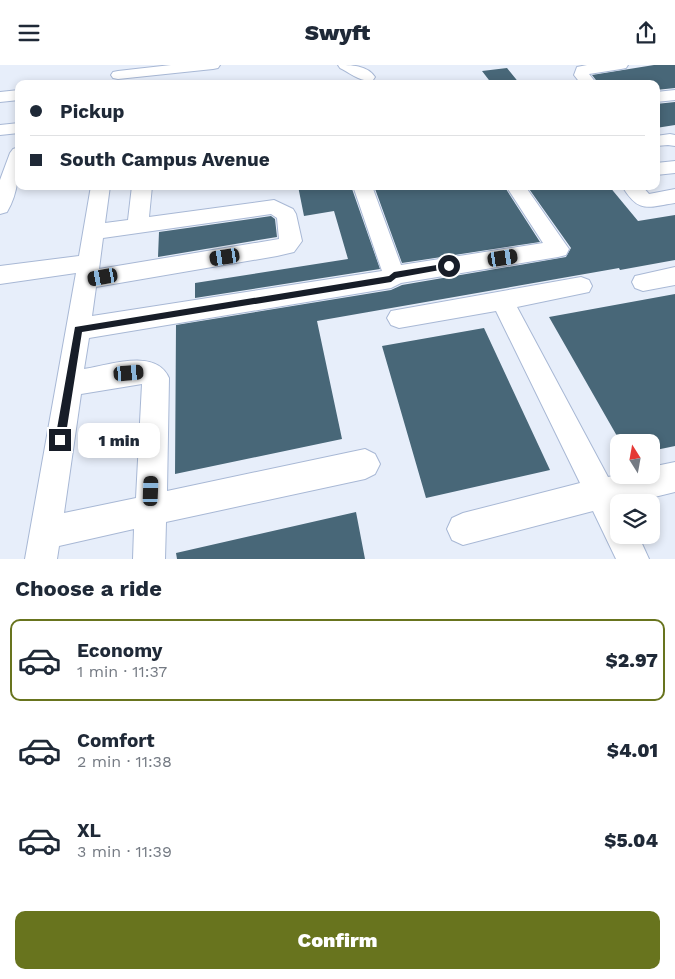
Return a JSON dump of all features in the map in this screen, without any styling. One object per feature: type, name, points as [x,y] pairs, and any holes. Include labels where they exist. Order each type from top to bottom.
[{"type":"street","points":[[118,74],[213,65]]},
{"type":"street","points":[[345,65],[368,77]]},
{"type":"street","points":[[586,80],[581,75],[582,70],[621,65]]},
{"type":"street","points":[[0,97],[15,95]]},
{"type":"street","points":[[660,97],[675,95]]},
{"type":"street","points":[[0,130],[15,128]]},
{"type":"street","points":[[660,140],[670,139],[675,141]]},
{"type":"street","points":[[0,207],[15,164]]},
{"type":"street","points":[[660,169],[675,167]]},
{"type":"street","points":[[100,190],[43,546],[150,510],[365,464]]},
{"type":"street","points":[[138,226],[142,190]]},
{"type":"street","points":[[363,190],[394,275]]},
{"type":"street","points":[[78,329],[391,279],[394,275],[558,249],[518,190]]},
{"type":"street","points":[[634,190],[644,201],[675,196]]},
{"type":"street","points":[[0,275],[87,272],[277,248],[286,246],[291,241],[286,214],[274,207],[94,232]]},
{"type":"street","points":[[643,282],[675,276]]},
{"type":"street","points":[[399,318],[581,286]]},
{"type":"street","points":[[502,300],[610,513]]},
{"type":"street","points":[[69,384],[142,372],[156,378],[149,559]]},
{"type":"street","points":[[462,529],[675,477]]},
{"type":"street","points":[[626,544],[633,559]]},
{"type":"building","points":[[654,65],[675,65],[675,88],[660,90],[660,80],[596,80],[592,75]]},
{"type":"building","points":[[507,68],[517,80],[489,80],[482,71]]},
{"type":"building","points":[[675,102],[675,125],[660,127],[660,104]]},
{"type":"building","points":[[299,190],[352,190],[380,269],[195,298],[195,283],[348,259],[334,211],[304,216]]},
{"type":"building","points":[[375,190],[507,190],[540,242],[402,263]]},
{"type":"building","points":[[530,190],[612,190],[638,221],[675,215],[675,260],[620,270],[619,268],[317,321],[342,439],[175,474],[176,325],[391,290],[402,285],[566,257],[571,248]]},
{"type":"building","points":[[271,216],[275,219],[277,237],[158,257],[159,232]]},
{"type":"building","points":[[675,294],[675,446],[660,449],[660,434],[616,434],[549,317]]},
{"type":"building","points":[[484,328],[550,470],[426,498],[382,346]]},
{"type":"building","points":[[356,512],[365,559],[177,559],[176,553]]},
{"type":"route","points":[[60,440],[78,329],[391,279],[394,275],[449,266]]}]
